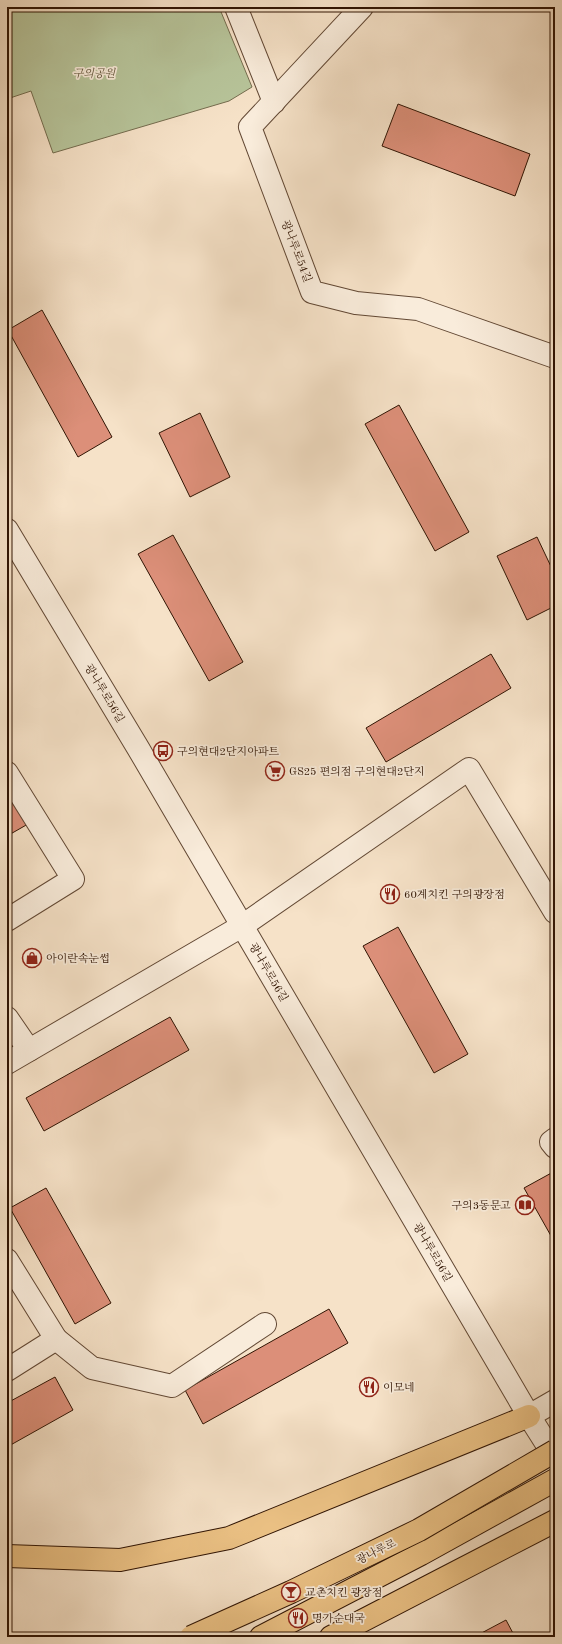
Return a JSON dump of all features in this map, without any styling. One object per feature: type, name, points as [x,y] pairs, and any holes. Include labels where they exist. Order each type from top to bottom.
[{"type":"main road","points":[[7,1556],[120,1560],[229,1538],[529,1416]]},
{"type":"main road","name":"광나루로","points":[[191,1637],[291,1592],[419,1530],[555,1451]]},
{"type":"main road","points":[[261,1637],[421,1554],[555,1480]]},
{"type":"main road","points":[[331,1637],[555,1521]]},
{"type":"street","points":[[236,7],[274,102]]},
{"type":"street","name":"광나루로54길","points":[[362,7],[250,127],[312,292],[356,304],[418,309],[555,357]]},
{"type":"street","name":"광나루로56길","points":[[7,530],[138,748],[529,1416],[555,1457]]},
{"type":"street","points":[[7,1063],[242,926],[469,769],[555,912]]},
{"type":"street","points":[[7,773],[73,879],[7,920]]},
{"type":"street","points":[[7,1018],[30,1050]]},
{"type":"street","points":[[555,1139],[551,1142],[555,1147]]},
{"type":"street","points":[[7,1260],[56,1339],[92,1368],[172,1386],[265,1324]]},
{"type":"street","points":[[7,1370],[56,1339]]},
{"type":"street","points":[[529,1416],[555,1401]]},
{"type":"green space","name":"구의공원","points":[[7,7],[219,7],[252,87],[229,101],[53,153],[31,91],[7,99]]},
{"type":"building","points":[[398,104],[530,154],[515,196],[382,146]]},
{"type":"building","points":[[42,310],[112,437],[78,457],[8,330]]},
{"type":"building","points":[[399,405],[469,532],[435,551],[365,424]]},
{"type":"building","points":[[200,413],[230,477],[190,497],[159,433]]},
{"type":"building","points":[[173,535],[243,662],[209,681],[138,554]]},
{"type":"building","points":[[537,537],[555,575],[555,606],[527,620],[497,556]]},
{"type":"building","points":[[491,654],[511,688],[386,762],[366,728]]},
{"type":"building","points":[[7,792],[28,824],[7,836]]},
{"type":"building","points":[[398,927],[468,1054],[434,1073],[363,946]]},
{"type":"building","points":[[170,1017],[189,1050],[44,1131],[26,1098]]},
{"type":"building","points":[[555,1171],[555,1243],[524,1188]]},
{"type":"building","points":[[46,1188],[111,1303],[75,1324],[10,1208]]},
{"type":"building","points":[[329,1309],[348,1343],[203,1424],[185,1390]]},
{"type":"building","points":[[55,1377],[73,1410],[7,1447],[7,1403]]},
{"type":"building","points":[[506,1620],[515,1637],[474,1637]]},
{"type":"place","name":"구의현대2단지아파트","points":[[163,751]]},
{"type":"place","name":"GS25 편의점 구의현대2단지","points":[[275,771]]},
{"type":"place","name":"60계치킨 구의광장점","points":[[390,894]]},
{"type":"place","name":"아이란속눈썹","points":[[32,958]]},
{"type":"place","name":"구의3동문고","points":[[525,1205]]},
{"type":"place","name":"이모네","points":[[369,1387]]},
{"type":"place","name":"교촌치킨 광장점","points":[[291,1592]]},
{"type":"place","name":"명가순대국","points":[[298,1618]]}]
